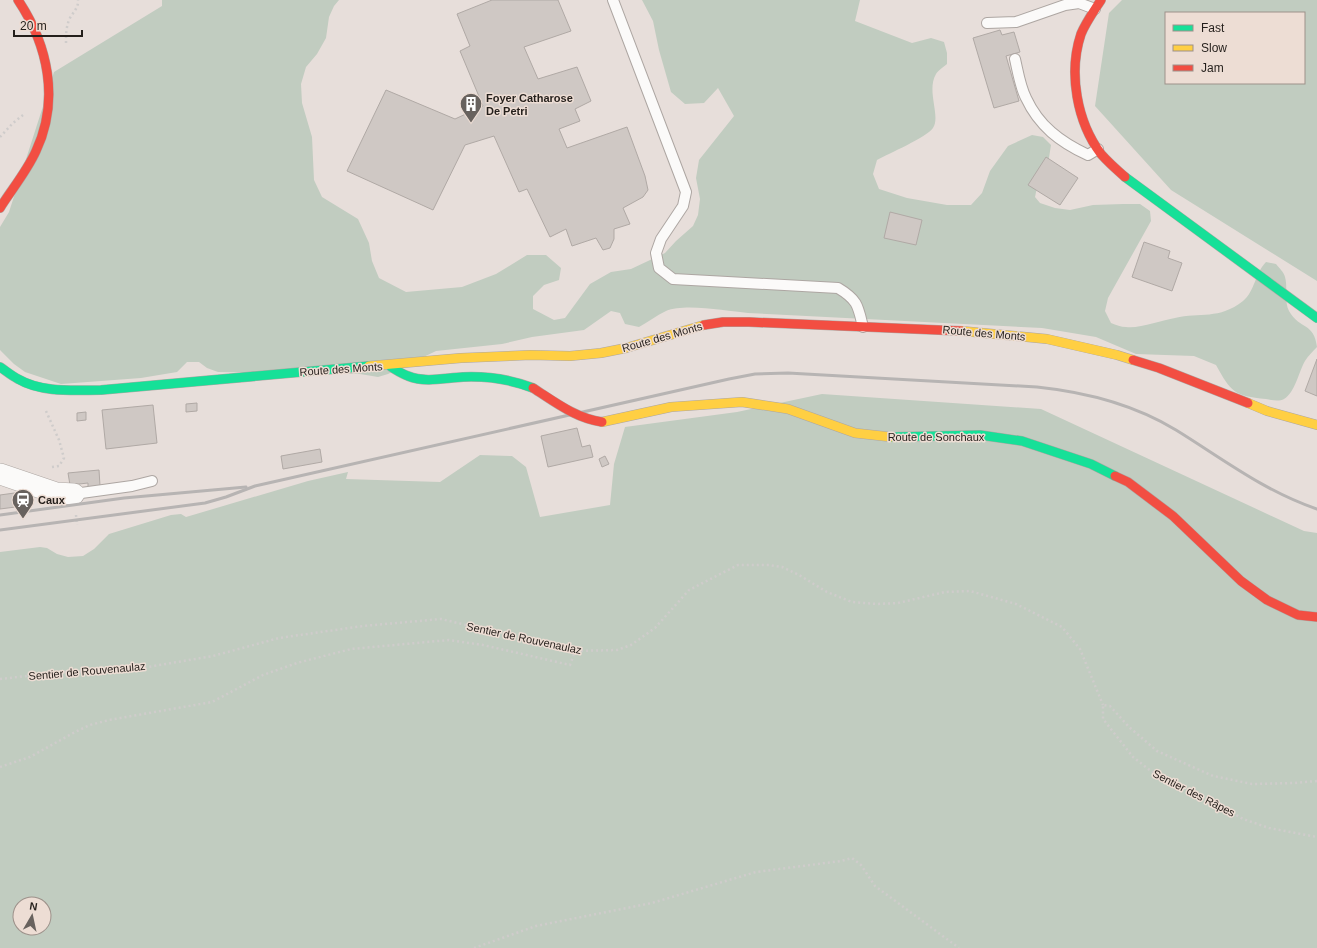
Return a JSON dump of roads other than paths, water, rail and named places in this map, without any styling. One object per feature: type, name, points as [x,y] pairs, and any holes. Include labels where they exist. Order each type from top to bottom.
[{"type":"street","points":[[0,208],[37,149],[44,132],[48,112],[49,88],[43,54],[34,26],[18,0]]},
{"type":"street","points":[[1098,4],[1082,34],[1076,71],[1076,89],[1080,108],[1090,135],[1098,149],[1109,163],[1130,181],[1317,318]]},
{"type":"street","name":"Route des Monts","points":[[0,367],[19,380],[40,387],[66,390],[101,390],[388,366],[461,358],[531,355],[570,356],[601,353],[626,348],[701,325],[723,322],[940,329],[1014,335],[1047,339],[1082,346],[1159,368],[1268,411],[1317,425]]},
{"type":"street","name":"Route de Sonchaux","points":[[388,366],[408,376],[427,380],[463,377],[493,378],[514,381],[533,388],[576,414],[592,421],[602,422],[671,407],[742,402],[788,409],[855,433],[880,437],[906,438],[980,435],[1022,441],[1091,464],[1128,482],[1173,516],[1241,581],[1262,596],[1298,615],[1317,617]]},
{"type":"street","points":[[0,474],[56,493],[74,494]]},
{"type":"lane","points":[[613,0],[686,192],[683,206],[661,239],[656,253],[659,268],[673,279],[838,288],[848,294],[858,306],[862,327]]},
{"type":"lane","points":[[987,23],[1016,22],[1065,5],[1079,3],[1098,4]]},
{"type":"lane","points":[[1015,59],[1025,97],[1038,118],[1054,135],[1069,146],[1088,155],[1098,149]]},
{"type":"lane","points":[[74,494],[125,487],[152,481]]},
{"type":"railway","points":[[0,530],[205,503],[255,486],[729,379],[755,374],[788,373],[1037,387],[1091,396],[1144,413],[1176,430],[1261,484],[1298,502],[1317,509]]},
{"type":"railway","points":[[0,515],[124,498],[246,487]]},
{"type":"place","name":"Foyer Catharose De Petri","points":[[471,124]]},
{"type":"place","name":"Caux","points":[[23,520]]}]
